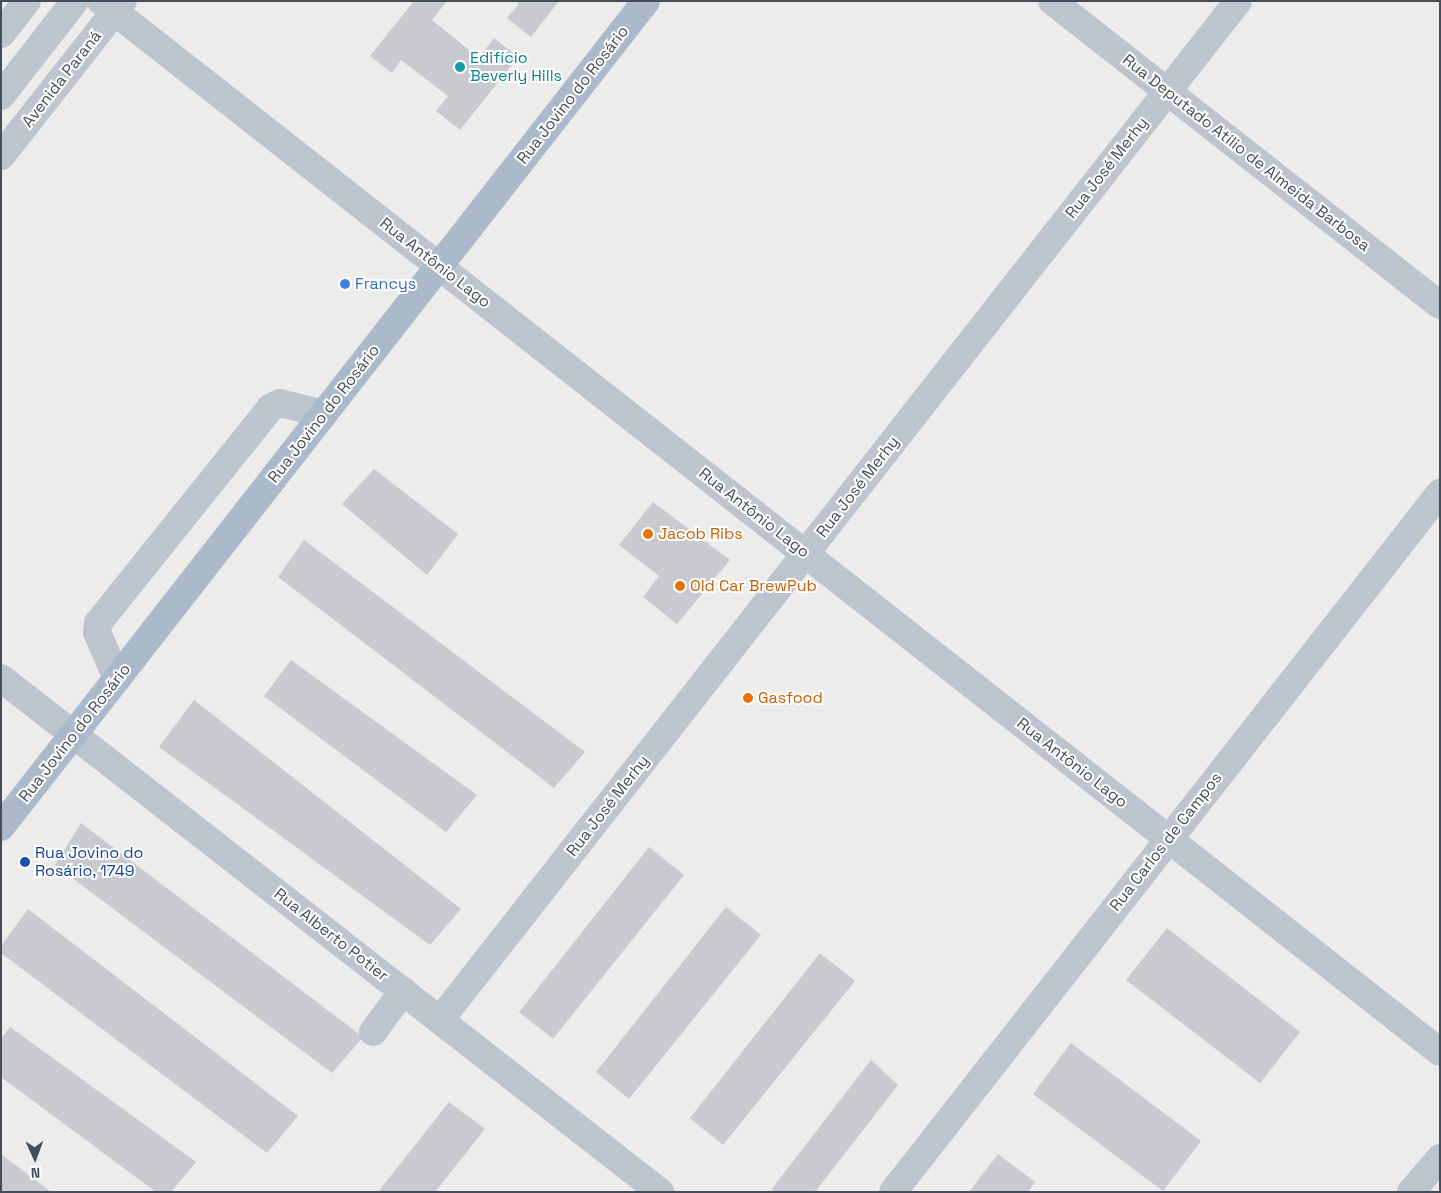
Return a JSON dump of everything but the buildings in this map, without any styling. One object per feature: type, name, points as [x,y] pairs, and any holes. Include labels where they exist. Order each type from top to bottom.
[{"type":"main road","name":"Rua Jovino do Rosário","points":[[1,827],[646,1]]},
{"type":"street","points":[[1,34],[27,1]]},
{"type":"street","points":[[1,96],[75,1]]},
{"type":"street","name":"Rua Deputado Atílio de Almeida Barbosa","points":[[1052,1],[1440,305]]},
{"type":"street","name":"Rua José Merhy","points":[[440,1020],[1238,1]]},
{"type":"street","name":"Rua Antônio Lago","points":[[113,5],[439,266],[1440,1052]]},
{"type":"street","name":"Avenida Paraná","points":[[1,156],[113,5]]},
{"type":"street","points":[[117,679],[97,632],[98,623],[270,408],[280,403],[324,414]]},
{"type":"street","name":"Rua Carlos de Campos","points":[[893,1192],[1440,493]]},
{"type":"street","name":"Rua Alberto Potier","points":[[1,678],[660,1192]]},
{"type":"street","points":[[373,1032],[403,991]]},
{"type":"street","points":[[1411,1192],[1440,1158]]},
{"type":"place","name":"Edifício Beverly Hills","points":[[460,67]]},
{"type":"place","name":"Francys","points":[[345,284]]},
{"type":"place","name":"Jacob Ribs","points":[[648,534]]},
{"type":"place","name":"Old Car BrewPub","points":[[680,586]]},
{"type":"place","name":"Gasfood","points":[[748,698]]},
{"type":"place","name":"Rua Jovino do Rosário, 1749","points":[[25,862]]}]
